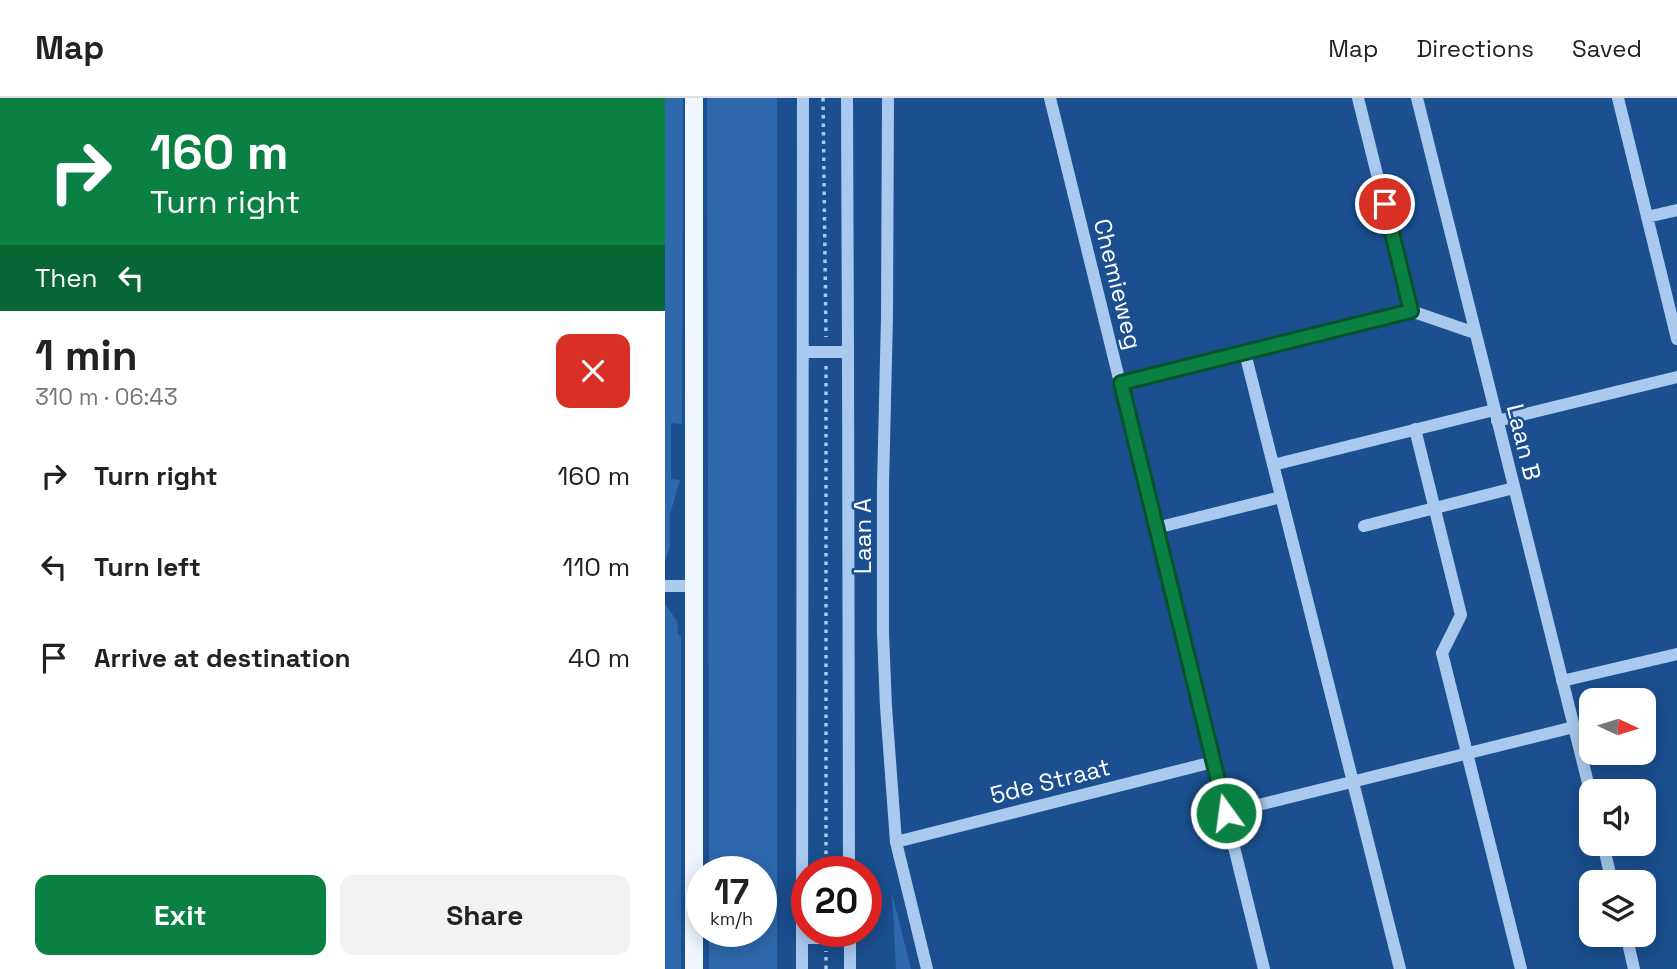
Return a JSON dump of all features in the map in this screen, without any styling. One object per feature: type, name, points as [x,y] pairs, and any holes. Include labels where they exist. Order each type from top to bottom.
[{"type":"main road","points":[[694,98],[694,969]]},
{"type":"lane","points":[[803,98],[803,856]]},
{"type":"lane","points":[[847,98],[849,856]]},
{"type":"lane","name":"Laan A","points":[[888,98],[883,633],[885,707],[896,842],[927,969]]},
{"type":"lane","name":"Chemieweg","points":[[1050,98],[1265,969]]},
{"type":"lane","points":[[1358,98],[1411,311]]},
{"type":"lane","name":"Laan B","points":[[1417,98],[1587,779]]},
{"type":"lane","points":[[1618,98],[1677,339]]},
{"type":"lane","points":[[1647,217],[1677,210]]},
{"type":"lane","points":[[1121,383],[1411,311],[1475,333]]},
{"type":"lane","points":[[804,352],[848,352]]},
{"type":"lane","points":[[1245,353],[1400,969]]},
{"type":"lane","points":[[1273,465],[1415,429],[1677,377]]},
{"type":"lane","points":[[1415,429],[1461,615],[1442,653],[1521,969]]},
{"type":"lane","points":[[1364,526],[1514,488]]},
{"type":"lane","points":[[1156,528],[1282,497]]},
{"type":"lane","points":[[665,586],[693,586]]},
{"type":"lane","points":[[1562,681],[1677,654]]},
{"type":"lane","points":[[1226,813],[1574,727]]},
{"type":"lane","name":"5de Straat","points":[[896,842],[1213,762]]},
{"type":"lane","points":[[802,969],[803,947]]},
{"type":"lane","points":[[850,947],[850,969]]},
{"type":"lane","points":[[1629,947],[1634,969]]},
{"type":"path","points":[[824,98],[826,856]]},
{"type":"shaded area","points":[[665,98],[683,98],[682,424],[671,423],[671,479],[680,480],[670,514],[670,547],[665,561]]},
{"type":"shaded area","points":[[707,98],[777,98],[777,856],[709,856]]},
{"type":"shaded area","points":[[665,604],[677,621],[678,634],[681,636],[681,969],[665,969]]},
{"type":"shaded area","points":[[892,893],[911,969],[896,969]]},
{"type":"shaded area","points":[[709,947],[777,947],[777,969],[709,969]]},
{"type":"route","points":[[1226,813],[1121,383],[1411,311],[1385,204]]}]
